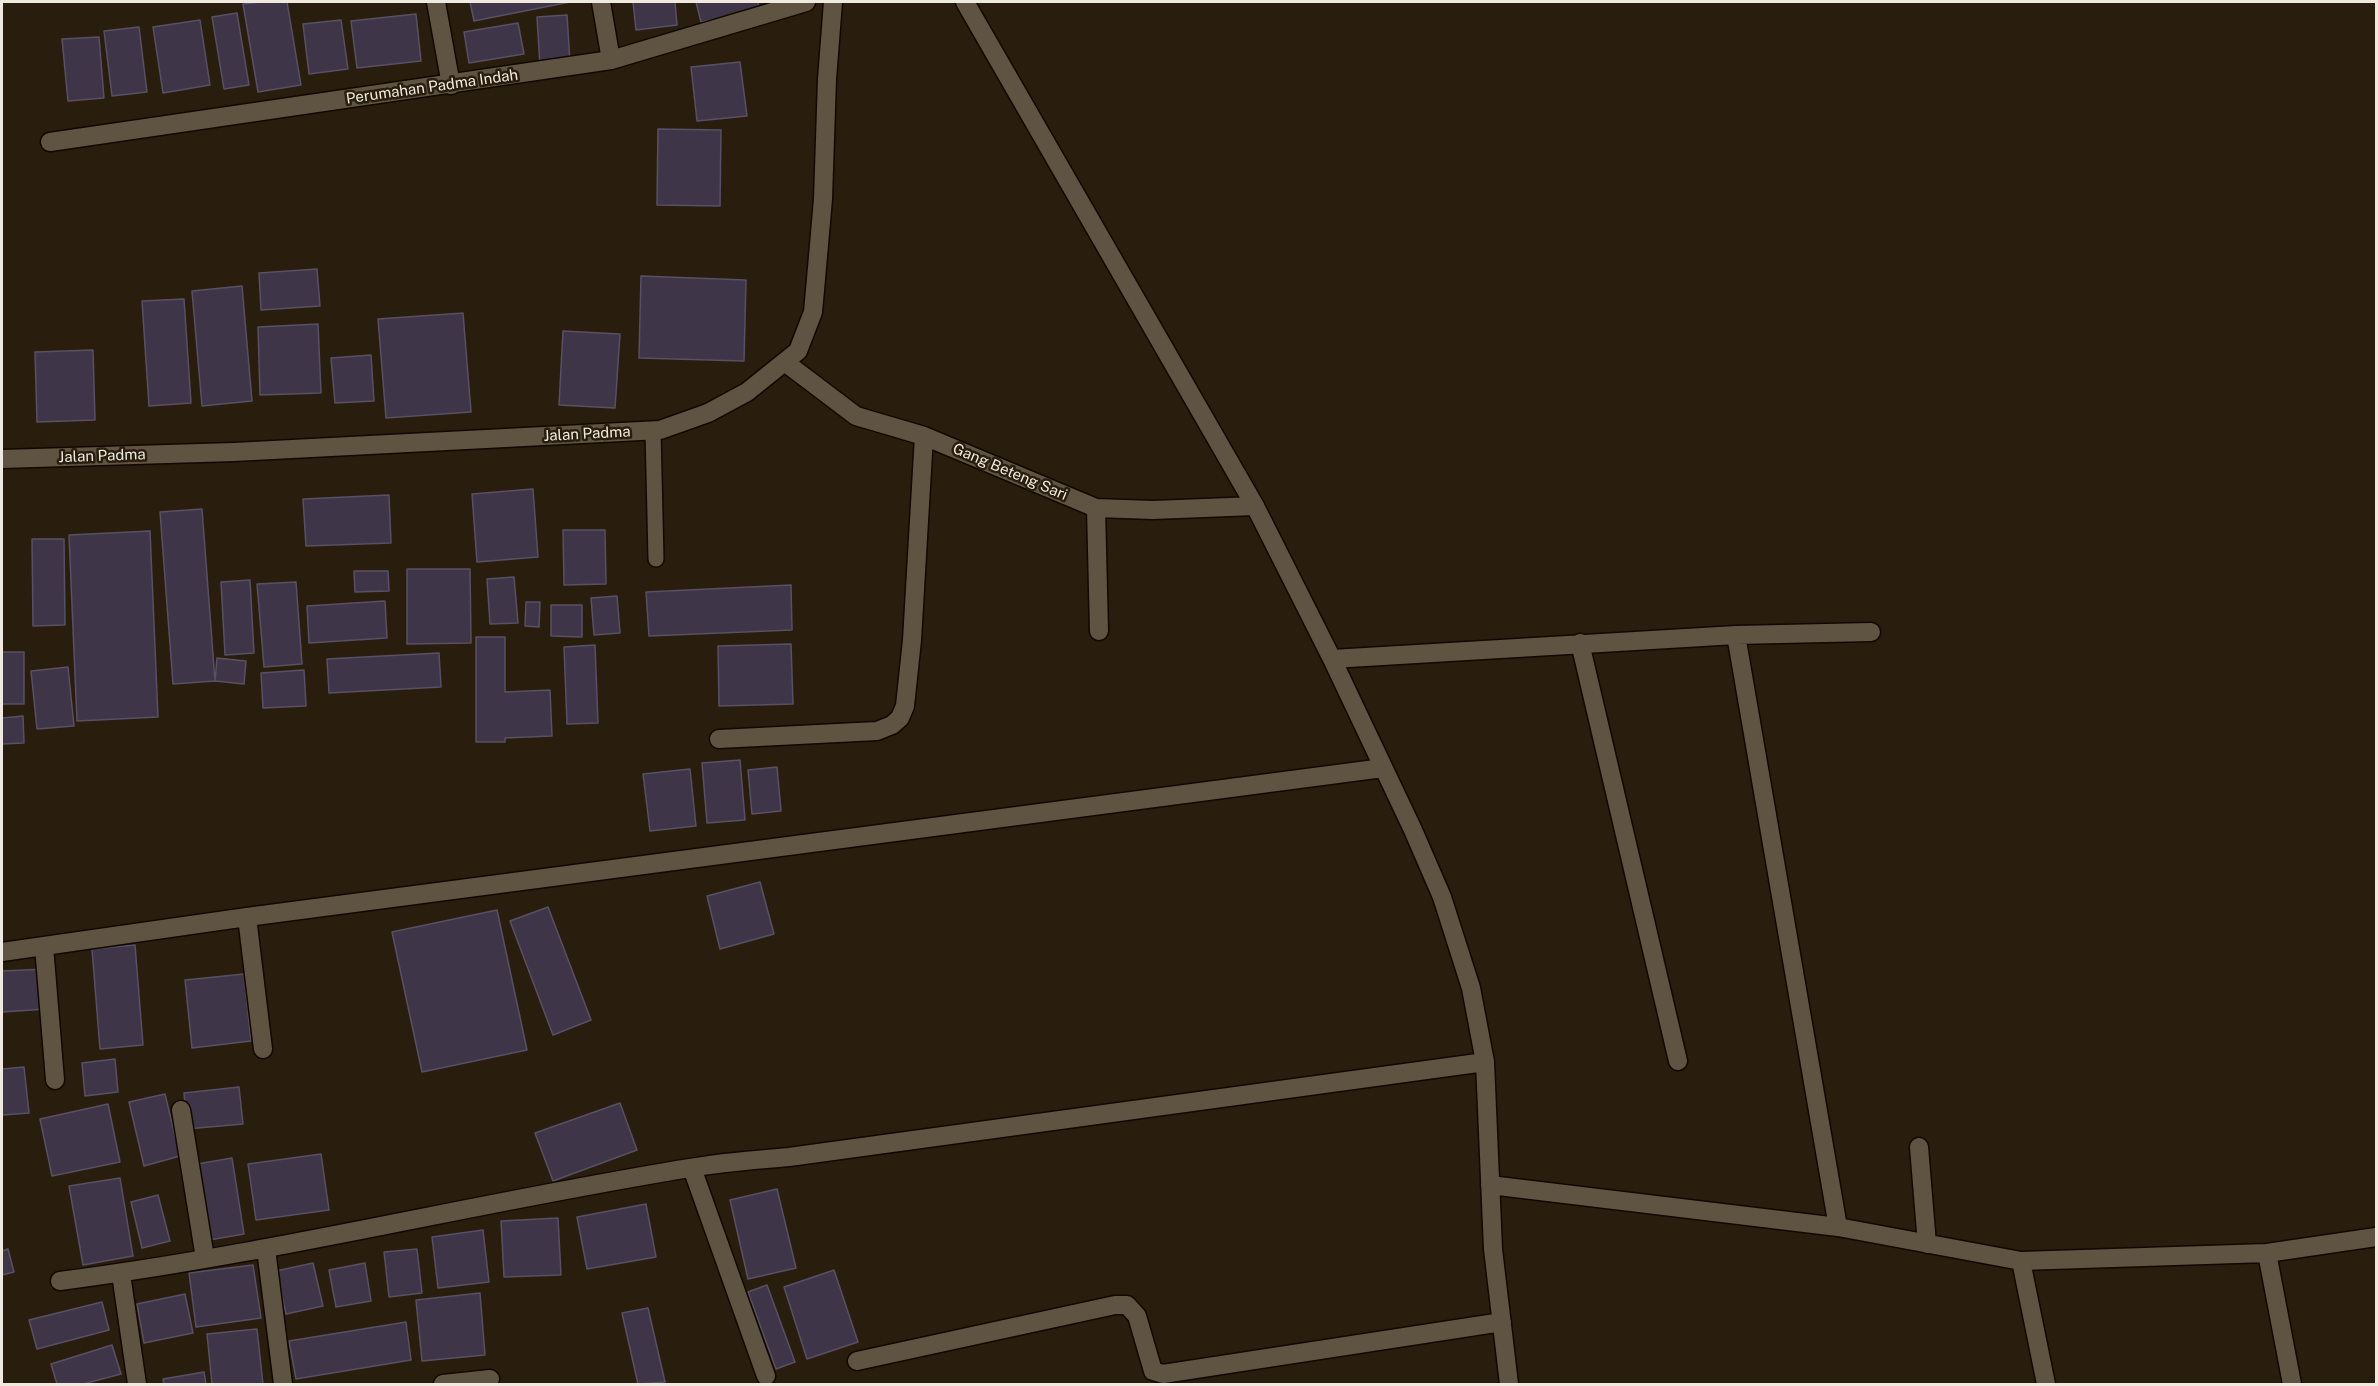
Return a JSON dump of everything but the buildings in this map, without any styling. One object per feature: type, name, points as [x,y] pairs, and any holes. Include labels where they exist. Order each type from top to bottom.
[{"type":"street","points":[[436,2],[451,85]]},
{"type":"street","points":[[601,2],[611,60]]},
{"type":"street","name":"Perumahan Padma Indah","points":[[50,142],[611,60],[806,2]]},
{"type":"street","name":"Jalan Padma","points":[[2,459],[234,452],[660,430],[708,412],[747,392],[786,363],[798,351],[813,312],[823,200],[833,2]]},
{"type":"street","points":[[965,2],[1256,506],[1332,659],[1442,897],[1471,988],[1485,1062],[1493,1249],[1509,1384]]},
{"type":"street","name":"Gang Beteng Sari","points":[[786,363],[856,416],[924,436],[1096,508],[1153,510],[1256,506]]},
{"type":"street","points":[[719,739],[877,731],[892,725],[900,718],[906,696],[912,640],[924,436]]},
{"type":"street","points":[[1096,508],[1099,631]]},
{"type":"street","points":[[1332,659],[1736,635],[1871,632]]},
{"type":"street","points":[[1736,635],[1838,1227]]},
{"type":"street","points":[[1580,643],[1678,1061]]},
{"type":"street","points":[[2,952],[247,917],[1383,768]]},
{"type":"street","points":[[247,917],[263,1049]]},
{"type":"street","points":[[44,946],[55,1080]]},
{"type":"street","points":[[60,1281],[121,1274],[266,1249],[692,1168],[1485,1062]]},
{"type":"street","points":[[181,1110],[205,1258]]},
{"type":"street","points":[[1919,1147],[1927,1244]]},
{"type":"street","points":[[692,1168],[766,1376]]},
{"type":"street","points":[[1490,1185],[1838,1227],[2021,1261],[2268,1253],[2376,1237]]},
{"type":"street","points":[[266,1249],[283,1384]]},
{"type":"street","points":[[2268,1253],[2292,1384]]},
{"type":"street","points":[[2021,1261],[2046,1384]]},
{"type":"street","points":[[121,1274],[137,1384]]},
{"type":"street","points":[[858,1361],[1115,1305],[1127,1305],[1137,1316],[1153,1371],[1163,1374],[1502,1322]]},
{"type":"street","points":[[443,1384],[490,1379]]},
{"type":"lane","points":[[653,430],[656,559]]}]
